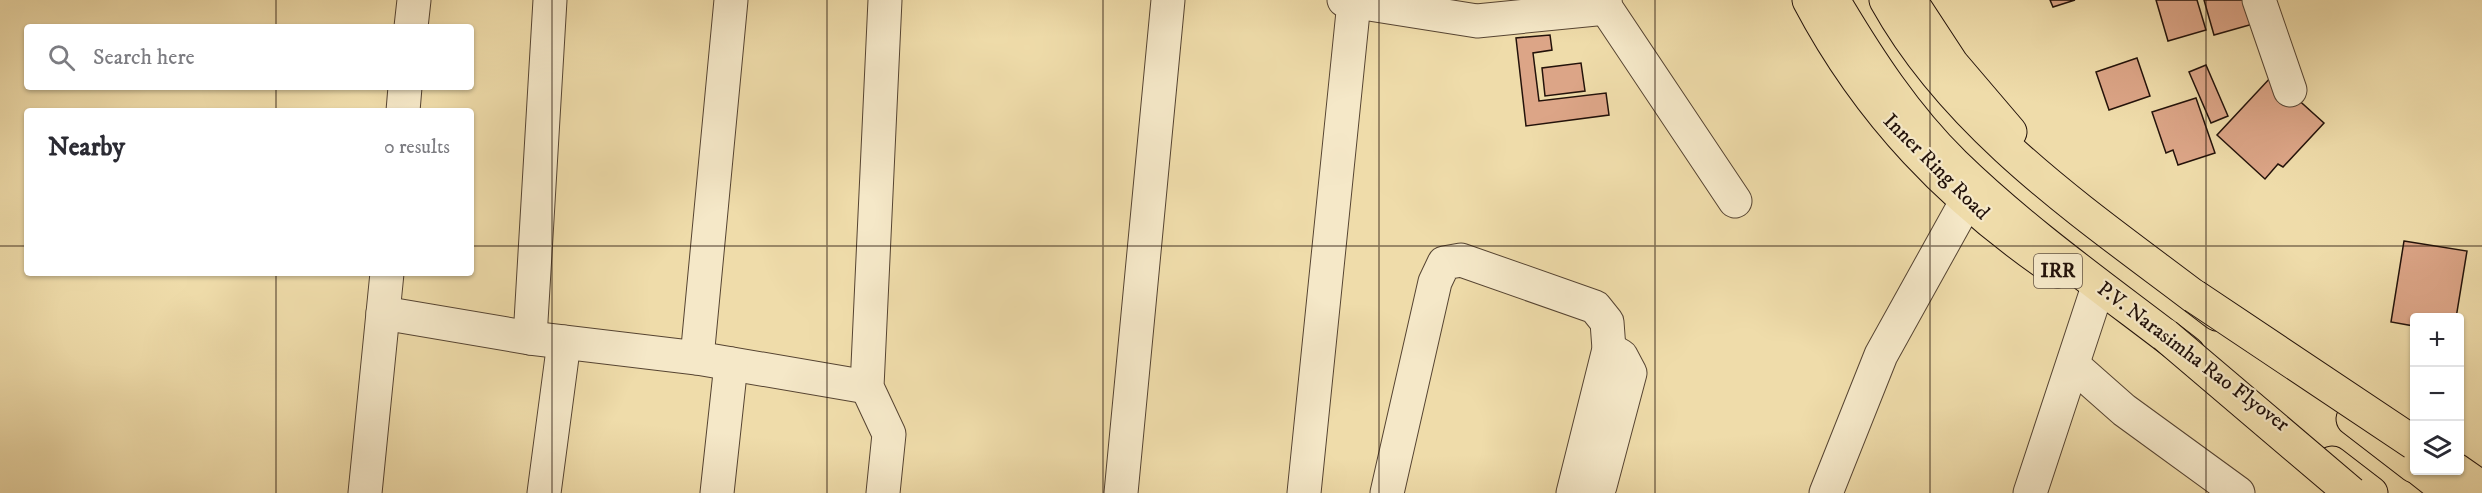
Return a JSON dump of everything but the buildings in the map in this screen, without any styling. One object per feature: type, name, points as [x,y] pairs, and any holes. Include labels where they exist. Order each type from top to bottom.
[{"type":"main road","name":"Inner Ring Road","points":[[1809,0],[1840,55],[1882,114],[1966,202],[2036,256],[2161,341],[2358,493]]},
{"type":"main road","name":"P.V. Narasimha Rao Flyover","points":[[1833,0],[1859,44],[1899,102],[1953,163],[2045,244],[2371,493]]},
{"type":"main road","points":[[1886,0],[1898,21],[1937,75],[1988,131],[2077,207],[2410,462]]},
{"type":"main road","points":[[1910,0],[1952,64],[2038,162],[2083,200],[2410,451]]},
{"type":"main road","points":[[2194,296],[2410,440]]},
{"type":"main road","points":[[2165,335],[2351,493]]},
{"type":"main road","points":[[2426,475],[2450,493]]},
{"type":"main road","points":[[2439,475],[2463,493]]},
{"type":"main road","points":[[2462,475],[2482,488]]},
{"type":"street","points":[[411,24],[414,0]]},
{"type":"street","points":[[530,338],[550,0]]},
{"type":"street","points":[[697,358],[731,0]]},
{"type":"street","points":[[883,493],[889,434],[867,387],[885,0]]},
{"type":"street","points":[[1120,493],[1168,0]]},
{"type":"street","points":[[2259,0],[2290,90]]},
{"type":"street","points":[[1304,493],[1349,1],[1477,21],[1606,4],[1735,201]]},
{"type":"street","points":[[403,108],[405,90]]},
{"type":"street","points":[[1826,493],[1881,355],[1966,202]]},
{"type":"street","points":[[1387,493],[1436,282],[1444,263],[1461,260],[1595,307],[1607,322],[1609,349],[1587,490]]},
{"type":"street","points":[[365,493],[387,276]]},
{"type":"street","points":[[2030,493],[2095,296]]},
{"type":"street","points":[[383,313],[530,338],[697,358],[867,387]]},
{"type":"street","points":[[544,493],[564,342]]},
{"type":"street","points":[[717,493],[731,364]]},
{"type":"street","points":[[2073,365],[2124,410],[2238,493]]}]
